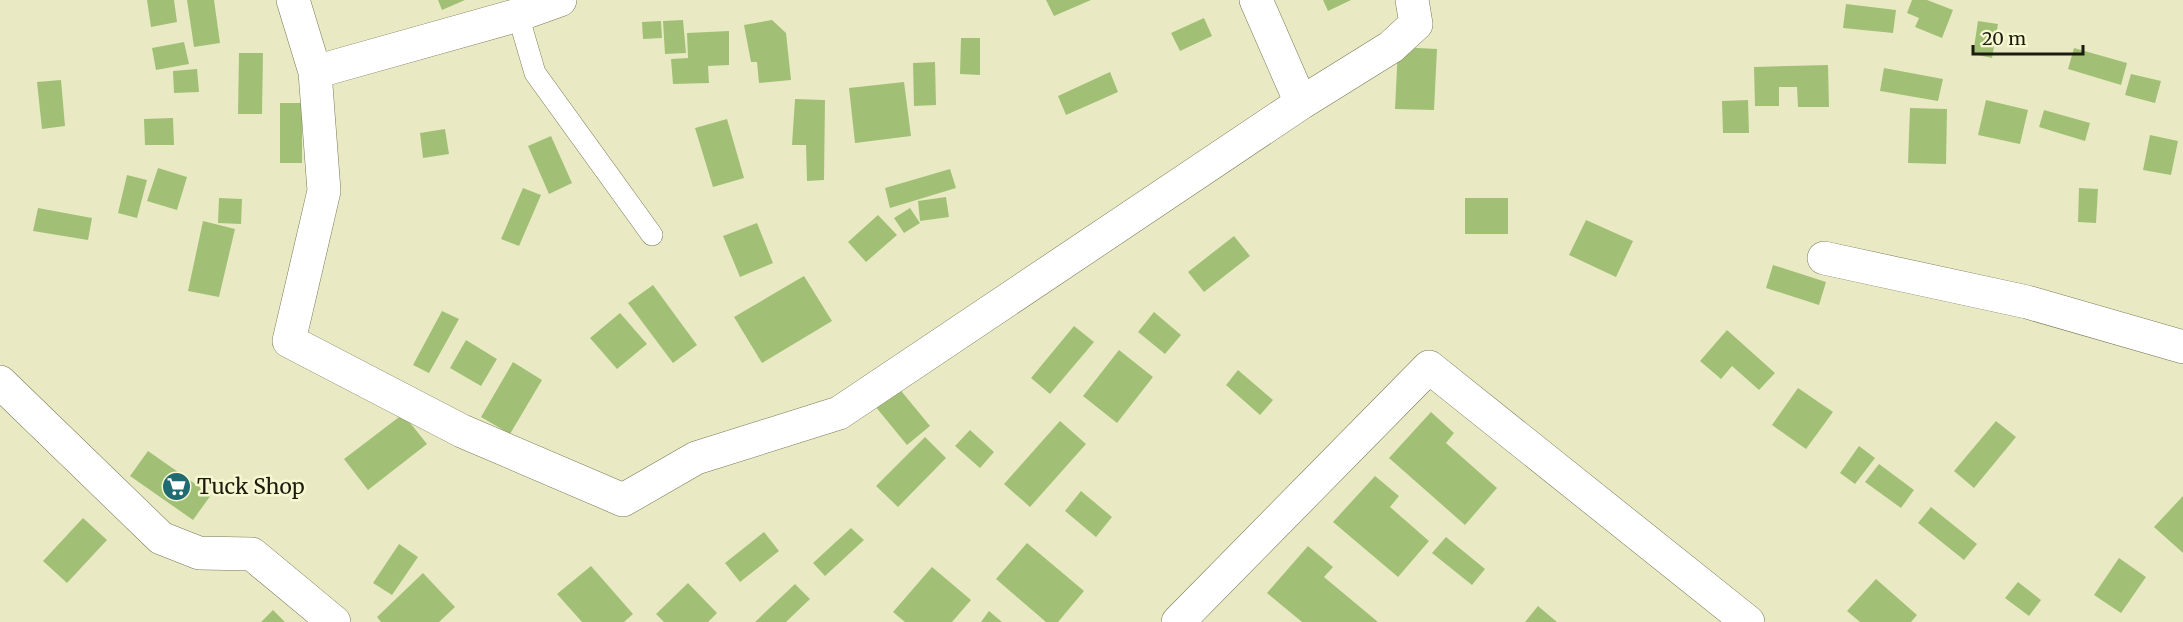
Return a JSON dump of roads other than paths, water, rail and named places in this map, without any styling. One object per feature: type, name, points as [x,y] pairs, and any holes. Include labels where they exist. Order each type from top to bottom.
[{"type":"street","points":[[293,0],[315,72],[324,191],[289,341],[462,430],[623,500],[696,458],[839,413],[1301,103],[1391,46],[1416,24],[1412,0]]},
{"type":"street","points":[[315,72],[518,15],[560,0]]},
{"type":"street","points":[[1256,0],[1301,103]]},
{"type":"street","points":[[1824,258],[2027,302],[2183,347]]},
{"type":"street","points":[[1178,622],[1430,367],[1748,622]]},
{"type":"street","points":[[0,382],[161,538],[199,554],[252,554],[334,622]]},
{"type":"lane","points":[[518,15],[535,73],[652,235]]},
{"type":"place","name":"Tuck Shop","points":[[176,487]]}]
